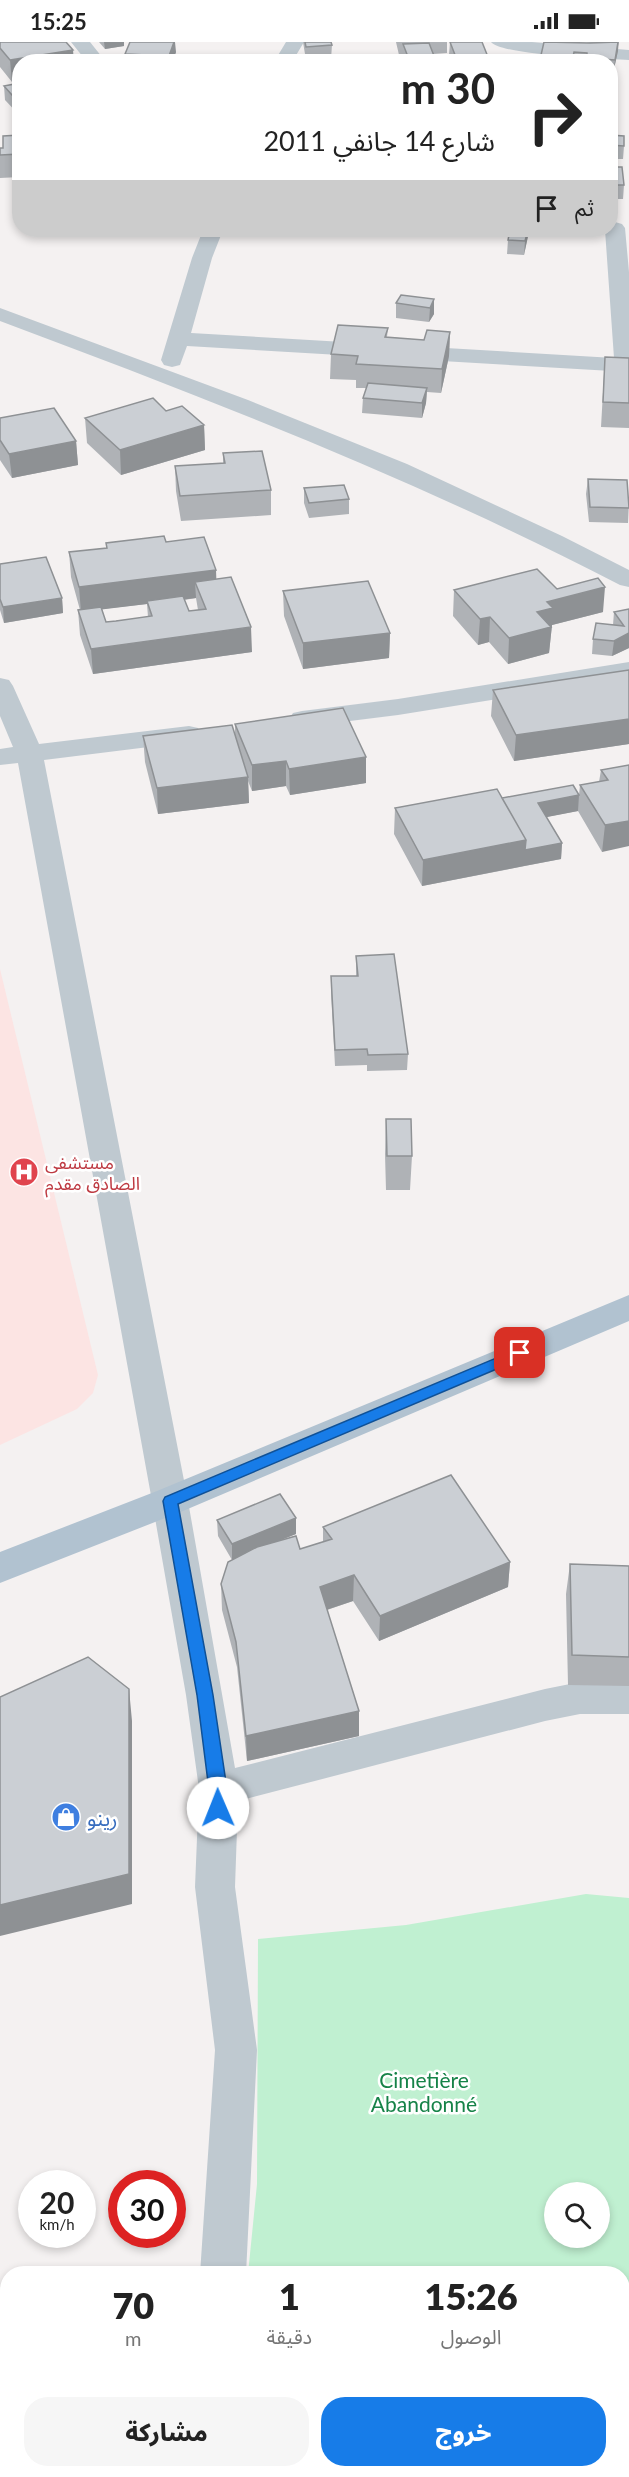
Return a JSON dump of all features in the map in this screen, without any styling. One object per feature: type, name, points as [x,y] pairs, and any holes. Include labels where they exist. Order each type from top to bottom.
[{"type":"main road","points":[[0,1568],[170,1501],[629,1307]]},
{"type":"street","points":[[80,42],[90,54]]},
{"type":"street","points":[[500,42],[617,54]]},
{"type":"street","points":[[177,339],[627,364],[618,228]]},
{"type":"street","points":[[168,376],[177,339],[211,237]]},
{"type":"street","points":[[0,314],[168,376],[446,491],[587,557],[629,580]]},
{"type":"street","points":[[279,722],[629,670]]},
{"type":"street","points":[[0,686],[170,1501],[205,1695],[219,1789],[215,1887],[236,2050],[223,2266]]},
{"type":"street","points":[[15,756],[208,731]]},
{"type":"street","points":[[219,1789],[545,1705],[580,1698],[629,1698]]},
{"type":"shaded area","name":"مستشفى الصادق مقدم","points":[[0,969],[98,1375],[93,1393],[77,1409],[0,1445]]},
{"type":"green space","name":"Cimetière Abandonné","points":[[586,1894],[629,1898],[629,2266],[249,2266],[257,2184],[258,1939],[406,1925]]},
{"type":"building","points":[[0,42],[66,42],[73,50],[48,54],[12,54],[10,60],[0,48]]},
{"type":"building","points":[[130,42],[174,42],[170,54],[125,54]]},
{"type":"building","points":[[305,42],[331,42],[332,45],[306,47]]},
{"type":"building","points":[[450,42],[482,42],[487,54],[455,54]]},
{"type":"building","points":[[544,42],[618,42],[616,54],[574,52],[574,54],[541,54]]},
{"type":"building","points":[[429,43],[433,54],[407,54],[403,44]]},
{"type":"building","points":[[12,84],[12,95],[4,86]]},
{"type":"building","points":[[12,135],[12,154],[0,155],[0,148],[3,148],[3,136]]},
{"type":"building","points":[[618,136],[624,136],[624,146],[618,146]]},
{"type":"building","points":[[618,167],[622,167],[624,185],[618,185]]},
{"type":"building","points":[[509,237],[526,237],[525,241],[508,240]]},
{"type":"building","points":[[401,295],[434,299],[430,308],[396,303]]},
{"type":"building","points":[[338,325],[388,328],[385,337],[424,340],[427,330],[450,332],[442,369],[356,364],[358,356],[331,354]]},
{"type":"building","points":[[605,357],[629,358],[629,403],[603,402]]},
{"type":"building","points":[[368,383],[427,388],[422,403],[363,398]]},
{"type":"building","points":[[153,398],[166,411],[182,406],[204,425],[120,450],[85,418]]},
{"type":"building","points":[[54,408],[76,441],[9,454],[0,440],[0,418]]},
{"type":"building","points":[[262,451],[271,490],[180,496],[175,466],[225,463],[223,453]]},
{"type":"building","points":[[588,479],[627,480],[629,508],[590,507]]},
{"type":"building","points":[[344,485],[349,499],[309,503],[304,488]]},
{"type":"building","points":[[164,536],[166,542],[204,537],[216,570],[79,587],[69,552],[107,548],[106,543]]},
{"type":"building","points":[[46,557],[62,598],[3,607],[0,599],[0,564]]},
{"type":"building","points":[[537,569],[557,589],[598,578],[605,587],[547,602],[553,608],[537,612],[551,627],[509,638],[490,617],[480,619],[454,590]]},
{"type":"building","points":[[231,577],[251,627],[91,649],[78,610],[101,607],[106,622],[116,621],[152,616],[147,601],[183,596],[189,611],[206,609],[195,582]]},
{"type":"building","points":[[368,581],[390,633],[303,643],[283,591]]},
{"type":"building","points":[[629,609],[629,633],[614,641],[593,639],[596,623],[624,626],[614,612]]},
{"type":"building","points":[[629,670],[629,719],[516,735],[493,690]]},
{"type":"building","points":[[343,708],[366,757],[289,769],[286,761],[252,765],[235,724]]},
{"type":"building","points":[[232,725],[248,777],[157,788],[143,736]]},
{"type":"building","points":[[629,765],[629,821],[605,825],[580,785],[608,780],[601,770]]},
{"type":"building","points":[[573,785],[579,795],[538,803],[562,843],[525,850],[526,840],[502,798]]},
{"type":"building","points":[[497,789],[526,840],[423,860],[395,808]]},
{"type":"building","points":[[394,954],[408,1054],[368,1055],[367,1049],[335,1050],[331,976],[358,976],[356,956]]},
{"type":"building","points":[[386,1119],[411,1119],[412,1156],[387,1156]]},
{"type":"building","points":[[451,1475],[510,1562],[380,1616],[354,1575],[320,1587],[359,1711],[246,1736],[236,1642],[221,1584],[228,1562],[257,1547],[296,1536],[300,1549],[332,1539],[323,1527]]},
{"type":"building","points":[[280,1494],[296,1518],[232,1544],[217,1520]]},
{"type":"building","points":[[570,1564],[629,1566],[629,1657],[572,1655]]},
{"type":"building","name":"رينو","points":[[88,1657],[129,1689],[129,1874],[0,1905],[0,1697]]},
{"type":"place","name":"مستشفى الصادق مقدم","points":[[24,1172]]},
{"type":"place","name":"رينو","points":[[66,1817]]},
{"type":"route","points":[[218,1808],[219,1789],[205,1695],[170,1501],[520,1353]]}]
